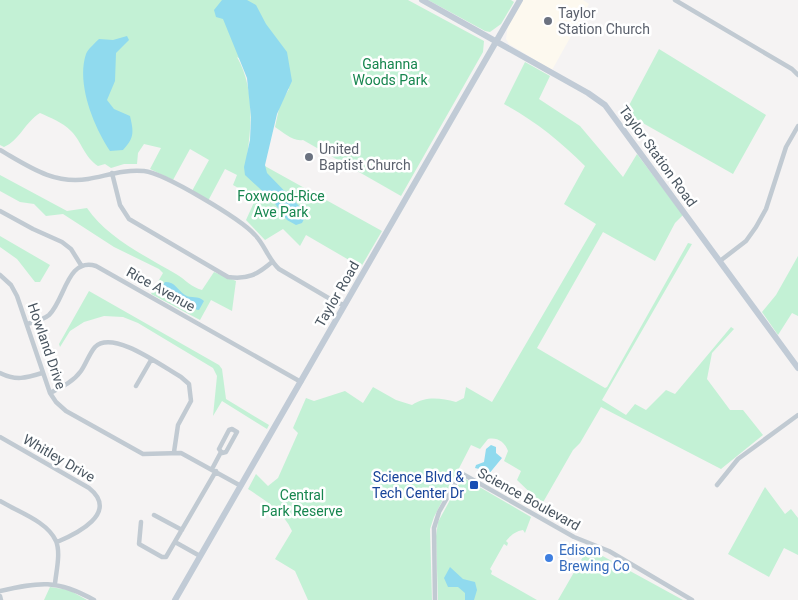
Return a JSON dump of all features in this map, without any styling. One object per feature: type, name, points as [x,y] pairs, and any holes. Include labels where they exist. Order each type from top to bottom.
[{"type":"main road","name":"Taylor Station Road","points":[[422,0],[588,93],[605,105],[798,368]]},
{"type":"main road","name":"Taylor Road","points":[[175,600],[520,0]]},
{"type":"street","points":[[675,0],[792,69],[798,75]]},
{"type":"street","points":[[720,261],[746,241],[756,227],[766,208],[786,147],[798,126]]},
{"type":"street","points":[[0,150],[51,178],[63,181],[82,180],[112,173],[144,171],[154,174],[243,223],[260,241],[272,262],[287,274],[345,305]]},
{"type":"street","points":[[112,173],[120,205],[129,219],[228,277],[238,279],[253,276],[272,262]]},
{"type":"street","points":[[0,211],[32,230],[62,242],[71,249],[81,265],[73,274],[48,315],[26,324]]},
{"type":"street","name":"Rice Avenue","points":[[81,265],[88,263],[96,266],[301,382]]},
{"type":"street","name":"Howland Drive","points":[[0,275],[11,285],[17,296],[50,393],[66,411],[143,454],[174,452],[214,470],[240,486]]},
{"type":"street","points":[[50,393],[71,382],[81,371],[96,346],[108,340],[120,343],[189,384],[191,401],[178,425],[174,452]]},
{"type":"street","points":[[136,386],[151,360]]},
{"type":"street","points":[[0,373],[12,379],[26,378],[42,373]]},
{"type":"street","points":[[717,485],[738,459],[798,415]]},
{"type":"street","points":[[141,522],[139,544],[164,557],[182,530],[214,470],[221,452],[219,448],[229,430],[236,430],[226,452],[221,452]]},
{"type":"street","name":"Whitley Drive","points":[[0,437],[89,488],[99,499],[100,508],[97,516],[89,525],[72,536],[57,542]]},
{"type":"street","name":"Science Boulevard","points":[[435,600],[434,528],[439,512],[461,473],[574,537],[601,547],[677,589],[692,600]]},
{"type":"street","points":[[0,501],[45,527],[57,542],[58,557],[55,584]]},
{"type":"street","points":[[154,515],[182,530]]},
{"type":"street","points":[[175,542],[200,556]]},
{"type":"street","points":[[0,591],[36,583],[55,584],[72,588],[94,600]]},
{"type":"street","points":[[0,596],[1,600]]},
{"type":"shaded area","points":[[523,0],[583,0],[589,4],[552,70],[509,44],[506,39],[508,25]]},
{"type":"green space","name":"Gahanna Woods Park","points":[[0,0],[408,0],[484,41],[483,52],[401,196],[303,140],[292,138],[275,127],[280,104],[289,89],[237,57],[243,69],[249,93],[251,118],[247,156],[382,231],[361,267],[306,235],[300,246],[283,229],[265,240],[246,220],[256,198],[233,185],[237,175],[225,169],[208,201],[192,191],[209,160],[190,149],[173,180],[150,169],[161,148],[144,144],[138,153],[137,164],[124,164],[111,168],[105,164],[98,166],[89,158],[68,128],[40,113],[30,121],[10,144],[4,147],[0,145]]},
{"type":"green space","points":[[428,0],[511,0],[514,2],[501,24],[490,32]]},
{"type":"green space","points":[[659,49],[766,115],[733,174],[625,113]]},
{"type":"green space","name":"Central Park Reserve","points":[[525,62],[550,76],[539,99],[580,126],[623,177],[637,154],[683,215],[675,223],[655,261],[603,232],[537,348],[605,388],[607,387],[688,243],[692,244],[602,400],[626,415],[635,404],[646,410],[666,390],[675,394],[731,327],[734,329],[712,353],[707,379],[730,410],[743,410],[763,435],[721,469],[601,407],[580,443],[573,450],[542,504],[517,480],[521,471],[504,461],[508,451],[503,443],[488,439],[480,449],[471,445],[434,517],[430,529],[432,600],[308,600],[295,571],[275,559],[292,531],[284,518],[273,507],[248,489],[256,474],[268,486],[278,478],[298,433],[293,428],[306,398],[314,401],[345,391],[363,403],[373,387],[396,400],[412,405],[423,400],[433,399],[456,402],[464,398],[466,387],[492,402],[596,224],[564,204],[585,166],[547,132],[504,104]]},
{"type":"green space","points":[[0,175],[67,211],[87,208],[116,237],[198,289],[202,290],[214,272],[236,281],[232,311],[211,300],[200,320],[151,294],[163,273],[159,269],[114,247],[63,214],[46,216],[34,204],[20,202],[0,191]]},
{"type":"green space","points":[[0,236],[50,265],[40,282],[35,282],[17,259],[0,247]]},
{"type":"green space","points":[[798,256],[798,316],[792,313],[778,335],[762,312],[776,295]]},
{"type":"green space","points":[[89,291],[219,365],[222,369],[226,399],[269,425],[267,429],[222,401],[213,416],[217,376],[213,368],[138,323],[123,317],[104,316],[84,322],[70,331],[60,347],[59,344]]},
{"type":"green space","points":[[464,478],[531,517],[525,533],[523,530],[518,531],[506,541],[508,543],[507,546],[504,544],[490,569],[492,571],[491,574],[537,600],[438,600],[436,536],[438,522],[461,480]]},
{"type":"green space","points":[[765,487],[785,514],[791,509],[798,518],[798,555],[784,548],[769,577],[728,554]]},
{"type":"green space","points":[[588,548],[683,600],[558,600]]},
{"type":"green space","points":[[50,587],[69,590],[87,600],[44,600]]},
{"type":"water","points":[[222,0],[247,0],[256,5],[266,24],[287,52],[292,81],[277,114],[265,165],[267,173],[303,210],[305,217],[302,223],[296,225],[287,220],[273,201],[245,175],[244,167],[250,140],[251,117],[247,78],[223,19],[216,17],[214,10]]},
{"type":"water","points":[[127,36],[129,40],[116,53],[115,81],[107,100],[114,109],[130,116],[132,135],[123,150],[110,151],[98,130],[88,105],[83,78],[84,66],[87,52],[99,39],[113,40]]},
{"type":"water","points":[[165,282],[174,285],[187,296],[204,301],[199,310],[184,305],[167,295],[161,288]]},
{"type":"water","points":[[491,445],[496,447],[496,453],[502,458],[488,475],[483,470],[475,468],[476,465],[484,462],[486,449]]},
{"type":"water","points":[[450,567],[463,579],[475,582],[477,590],[474,600],[465,600],[465,593],[458,587],[448,587],[444,578]]},
{"type":"place","name":"Taylor Station Church","points":[[548,21]]},
{"type":"place","name":"United Baptist Church","points":[[309,157]]},
{"type":"place","name":"Science Blvd & Tech Center Dr","points":[[474,485]]},
{"type":"place","name":"Edison Brewing Co","points":[[549,558]]},
{"type":"park label","name":"Foxwood-Rice Ave Park","points":[[281,204]]}]
